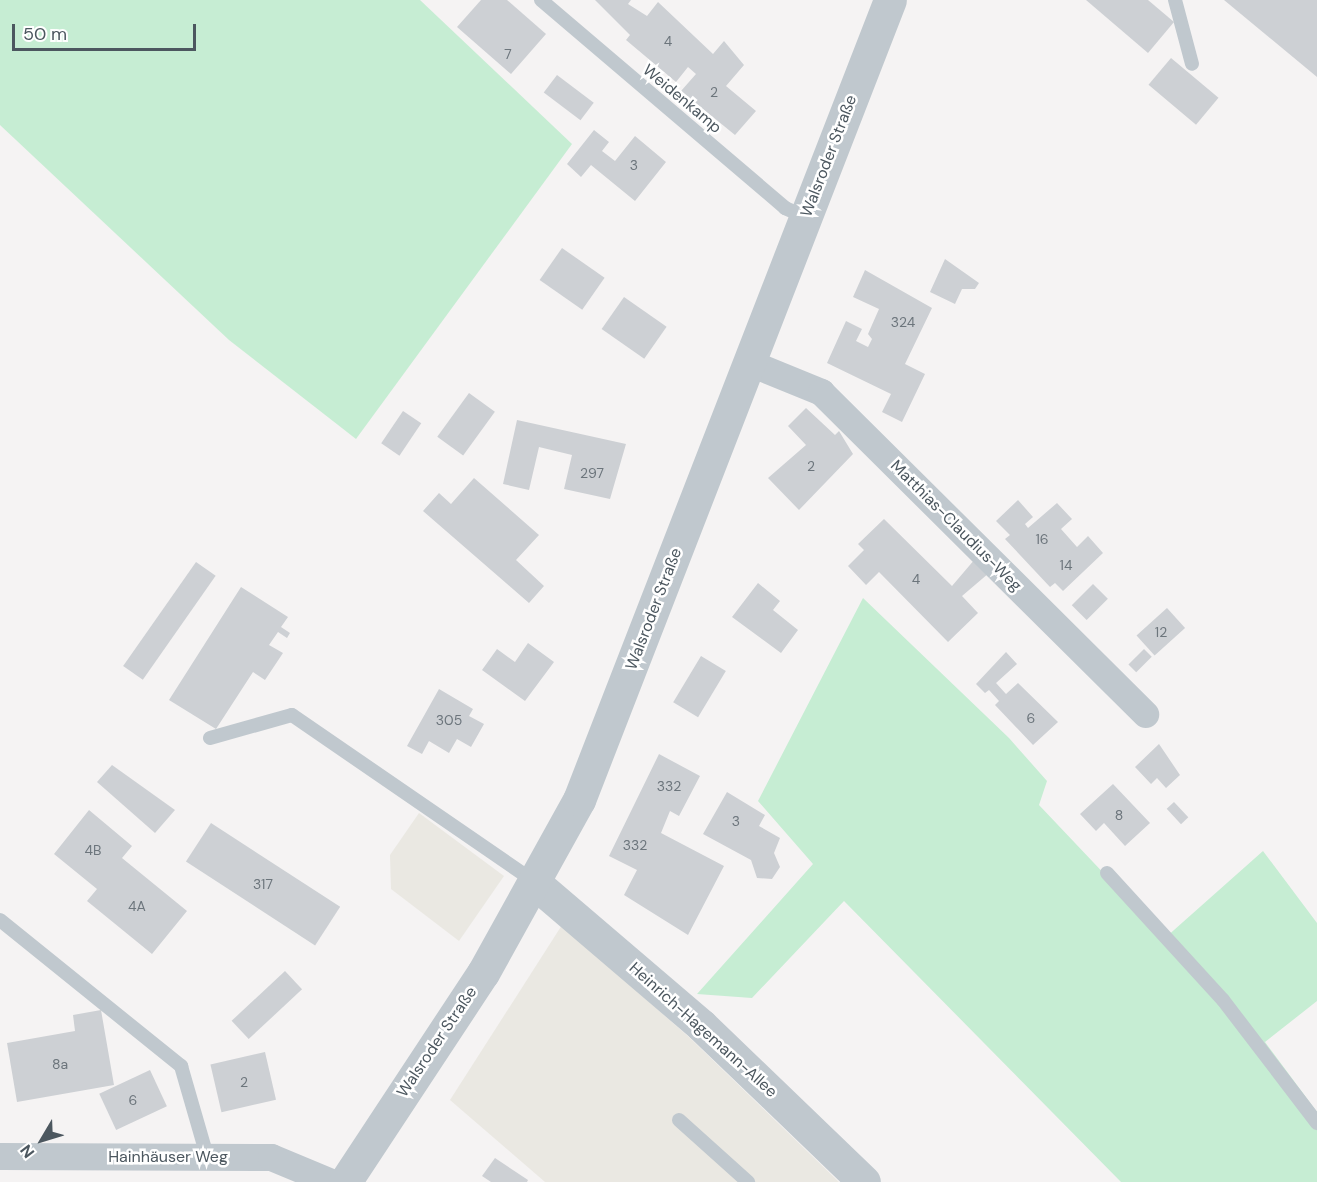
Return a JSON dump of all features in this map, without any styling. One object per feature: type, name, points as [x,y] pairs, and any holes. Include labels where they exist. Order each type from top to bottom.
[{"type":"street","name":"Walsroder Straße","points":[[345,1182],[536,884],[579,800],[890,0]]},
{"type":"street","name":"Matthias-Claudius-Weg","points":[[750,363],[821,392],[1145,714]]},
{"type":"street","name":"Heinrich-Hagemann-Allee","points":[[536,884],[700,1024],[864,1182]]},
{"type":"street","name":"Hainhäuser Weg","points":[[0,1156],[271,1157],[331,1182]]},
{"type":"lane","name":"Weidenkamp","points":[[541,0],[785,208],[806,217]]},
{"type":"lane","points":[[1175,0],[1192,63]]},
{"type":"lane","points":[[210,738],[292,715],[536,884]]},
{"type":"lane","points":[[1107,873],[1224,1000],[1317,1123]]},
{"type":"lane","points":[[0,920],[181,1066],[207,1156]]},
{"type":"lane","points":[[679,1120],[748,1182]]},
{"type":"shaded area","points":[[419,813],[504,876],[459,941],[391,889],[390,855]]},
{"type":"shaded area","points":[[562,925],[690,1038],[839,1182],[545,1182],[450,1100]]},
{"type":"green space","points":[[0,0],[420,0],[572,144],[356,439],[229,340],[0,125]]},
{"type":"green space","points":[[863,598],[1009,738],[1047,781],[1039,805],[1165,938],[1263,851],[1317,923],[1317,1001],[1265,1042],[1317,1112],[1317,1182],[1121,1182],[844,901],[752,998],[697,994],[813,864],[758,801]]},
{"type":"building","points":[[481,0],[507,0],[546,34],[511,74],[457,27]]},
{"type":"building","points":[[595,0],[631,0],[628,4],[647,16],[658,2],[713,54],[724,41],[744,65],[726,86],[756,111],[735,135],[681,91],[696,74],[688,67],[676,82],[626,40],[630,35]]},
{"type":"building","points":[[1086,0],[1148,0],[1174,22],[1148,53]]},
{"type":"building","points":[[1224,0],[1317,0],[1317,77]]},
{"type":"building","points":[[1171,58],[1218,98],[1196,125],[1149,85]]},
{"type":"building","points":[[557,75],[594,103],[580,120],[544,93]]},
{"type":"building","points":[[594,130],[609,142],[602,151],[615,161],[635,136],[666,162],[635,201],[591,165],[581,177],[567,164]]},
{"type":"building","points":[[562,248],[605,278],[582,310],[540,280]]},
{"type":"building","points":[[945,259],[979,283],[975,289],[962,289],[955,304],[930,292]]},
{"type":"building","points":[[865,270],[932,308],[905,364],[925,374],[902,422],[882,412],[891,394],[827,363],[846,321],[862,329],[856,341],[868,347],[872,339],[868,334],[879,309],[853,297]]},
{"type":"building","points":[[624,297],[667,327],[644,359],[602,329]]},
{"type":"building","points":[[469,393],[495,412],[463,455],[437,437]]},
{"type":"building","points":[[806,408],[835,435],[839,431],[853,454],[799,510],[768,478],[806,445],[788,426]]},
{"type":"building","points":[[403,411],[421,423],[399,456],[381,443]]},
{"type":"building","points":[[517,420],[626,444],[610,499],[564,489],[572,455],[539,447],[529,490],[503,484]]},
{"type":"building","points":[[474,478],[539,535],[516,560],[544,586],[529,603],[423,511],[439,493],[451,504]]},
{"type":"building","points":[[1018,500],[1033,517],[1025,524],[1028,528],[1057,503],[1072,519],[1061,529],[1077,547],[1088,536],[1103,553],[1063,591],[1055,583],[1050,587],[1005,539],[1010,535],[996,521]]},
{"type":"building","points":[[884,519],[952,586],[975,559],[989,573],[962,596],[978,613],[948,642],[879,572],[866,585],[848,566],[864,550],[858,544]]},
{"type":"building","points":[[196,562],[216,576],[143,680],[123,666]]},
{"type":"building","points":[[758,583],[780,601],[773,610],[798,630],[781,653],[732,617]]},
{"type":"building","points":[[1093,584],[1108,599],[1087,620],[1072,605]]},
{"type":"building","points":[[241,587],[288,617],[281,627],[290,633],[287,638],[278,632],[269,645],[283,653],[265,680],[253,672],[216,729],[169,700]]},
{"type":"building","points":[[1167,608],[1185,628],[1155,655],[1137,635]]},
{"type":"building","points":[[528,643],[554,662],[525,701],[482,670],[497,649],[515,662]]},
{"type":"building","points":[[1144,649],[1152,657],[1136,672],[1128,665]]},
{"type":"building","points":[[1006,652],[1017,664],[996,683],[1006,694],[1018,683],[1058,722],[1033,745],[995,705],[999,701],[989,690],[985,693],[976,684]]},
{"type":"building","points":[[701,656],[726,671],[698,717],[673,702]]},
{"type":"building","points":[[439,689],[473,709],[469,716],[484,724],[471,747],[457,739],[449,753],[429,741],[422,754],[407,746]]},
{"type":"building","points":[[1159,744],[1180,775],[1166,788],[1157,778],[1151,784],[1135,767]]},
{"type":"building","points":[[659,754],[700,776],[679,816],[670,811],[661,833],[724,866],[688,935],[624,895],[637,870],[609,856]]},
{"type":"building","points":[[112,765],[175,810],[155,833],[97,782]]},
{"type":"building","points":[[1113,784],[1150,823],[1125,846],[1104,823],[1096,831],[1080,814]]},
{"type":"building","points":[[727,792],[765,815],[759,826],[780,838],[774,853],[780,867],[772,879],[757,878],[751,860],[703,834]]},
{"type":"building","points":[[1174,802],[1188,817],[1181,824],[1167,809]]},
{"type":"building","points":[[89,810],[132,846],[122,858],[187,911],[152,954],[87,901],[97,889],[54,854]]},
{"type":"building","points":[[211,823],[340,907],[315,945],[186,862]]},
{"type":"building","points":[[285,971],[302,989],[249,1039],[232,1021]]},
{"type":"building","points":[[101,1010],[114,1085],[17,1102],[7,1043],[75,1031],[73,1015]]},
{"type":"building","points":[[265,1052],[276,1100],[221,1112],[210,1065]]},
{"type":"building","points":[[150,1070],[167,1106],[116,1130],[99,1094]]},
{"type":"building","points":[[495,1158],[528,1180],[527,1182],[491,1182],[482,1176]]}]
